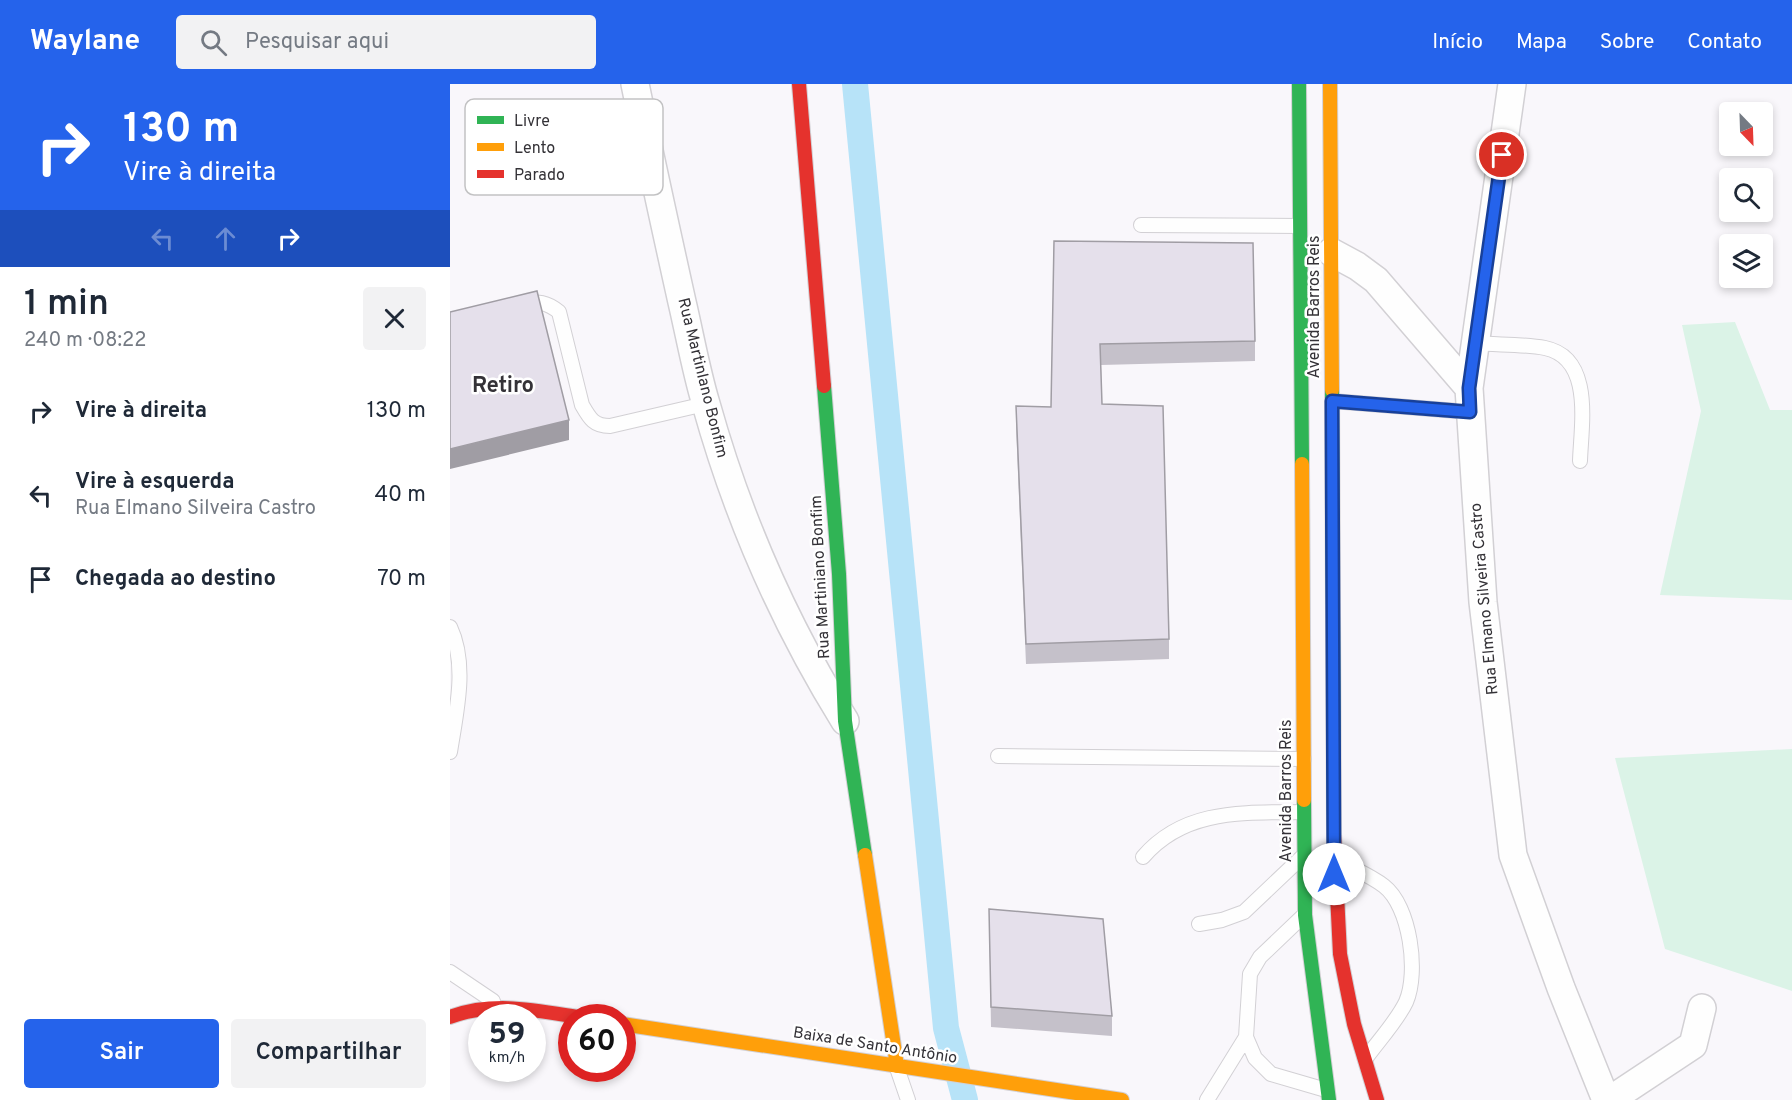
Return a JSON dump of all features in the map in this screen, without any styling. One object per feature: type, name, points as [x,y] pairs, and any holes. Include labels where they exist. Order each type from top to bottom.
[{"type":"main road","name":"Rua Martiniano Bonfim","points":[[799,84],[839,574],[845,721],[897,1066]]},
{"type":"main road","name":"Avenida Barros Reis","points":[[1299,84],[1305,915],[1328,1095]]},
{"type":"main road","name":"Avenida Barros Reis","points":[[1330,84],[1334,858],[1340,954],[1354,1024],[1377,1100]]},
{"type":"main road","points":[[450,1017],[468,1010]]},
{"type":"main road","points":[[1350,1067],[1354,1024]]},
{"type":"main road","name":"Baixa de Santo Antônio","points":[[636,1026],[1122,1100]]},
{"type":"street","name":"Rua Martinlano Bonfim","points":[[635,84],[638,99]]},
{"type":"street","name":"Rua Elmano Silveira Castro","points":[[1512,84],[1475,343],[1470,400],[1483,602],[1513,855],[1561,988],[1608,1100]]},
{"type":"street","name":"Rua Martinlano Bonfim","points":[[657,195],[705,404],[728,476],[777,594],[819,680],[845,721]]},
{"type":"street","points":[[1331,252],[1357,266],[1376,280],[1470,400]]},
{"type":"street","points":[[1608,1100],[1693,1045],[1702,1008]]},
{"type":"lane","points":[[1141,225],[1300,226]]},
{"type":"lane","points":[[514,307],[535,302],[549,304],[559,312],[582,405],[590,419],[599,426],[610,426],[705,404]]},
{"type":"lane","points":[[1475,343],[1546,348],[1570,364],[1578,378],[1582,395],[1580,461]]},
{"type":"lane","points":[[1332,401],[1470,400]]},
{"type":"lane","points":[[450,627],[454,636],[459,667],[457,707],[450,752]]},
{"type":"lane","points":[[998,756],[1304,759]]},
{"type":"lane","points":[[1143,857],[1155,842],[1195,820],[1217,814],[1304,812]]},
{"type":"lane","points":[[1199,924],[1222,920],[1244,912],[1304,856]]},
{"type":"lane","points":[[1334,858],[1384,886],[1396,899],[1406,918],[1412,977],[1406,1002],[1364,1061]]},
{"type":"lane","points":[[1305,915],[1260,957],[1250,974],[1246,1037],[1255,1058],[1271,1074],[1328,1095]]},
{"type":"lane","points":[[450,961],[468,984]]},
{"type":"lane","points":[[450,972],[498,1004]]},
{"type":"lane","points":[[1208,1100],[1246,1037]]},
{"type":"lane","points":[[897,1066],[908,1100]]},
{"type":"green space","points":[[1735,322],[1770,410],[1792,410],[1792,600],[1660,595],[1701,411],[1682,325]]},
{"type":"green space","points":[[1792,749],[1792,991],[1665,949],[1615,758]]},
{"type":"building","points":[[1054,241],[1253,243],[1255,341],[1100,344],[1102,404],[1163,406],[1169,639],[1026,644],[1016,406],[1051,407]]},
{"type":"building","points":[[537,291],[569,420],[450,449],[450,312]]},
{"type":"building","points":[[989,909],[1103,919],[1112,1016],[991,1007]]},
{"type":"waterway","points":[[855,84],[946,1028],[965,1100]]},
{"type":"traffic: fast","points":[[1299,84],[1302,464]]},
{"type":"traffic: fast","points":[[824,386],[839,574],[845,721],[865,855]]},
{"type":"traffic: fast","points":[[1332,390],[1334,834]]},
{"type":"traffic: fast","points":[[1304,800],[1305,915],[1329,1100]]},
{"type":"traffic: slow","points":[[1330,84],[1332,390]]},
{"type":"traffic: slow","points":[[1302,464],[1304,800]]},
{"type":"traffic: slow","points":[[865,855],[897,1066]]},
{"type":"traffic: slow","points":[[636,1026],[1122,1100]]},
{"type":"traffic: jam","points":[[799,84],[824,386]]},
{"type":"traffic: jam","points":[[1334,834],[1340,954],[1354,1024],[1377,1100]]},
{"type":"traffic: jam","points":[[450,1017],[466,1012],[498,1008],[558,1014]]},
{"type":"district","name":"Retiro","points":[[503,386]]},
{"type":"route","points":[[1334,874],[1332,401],[1470,412],[1469,388],[1502,155]]}]
